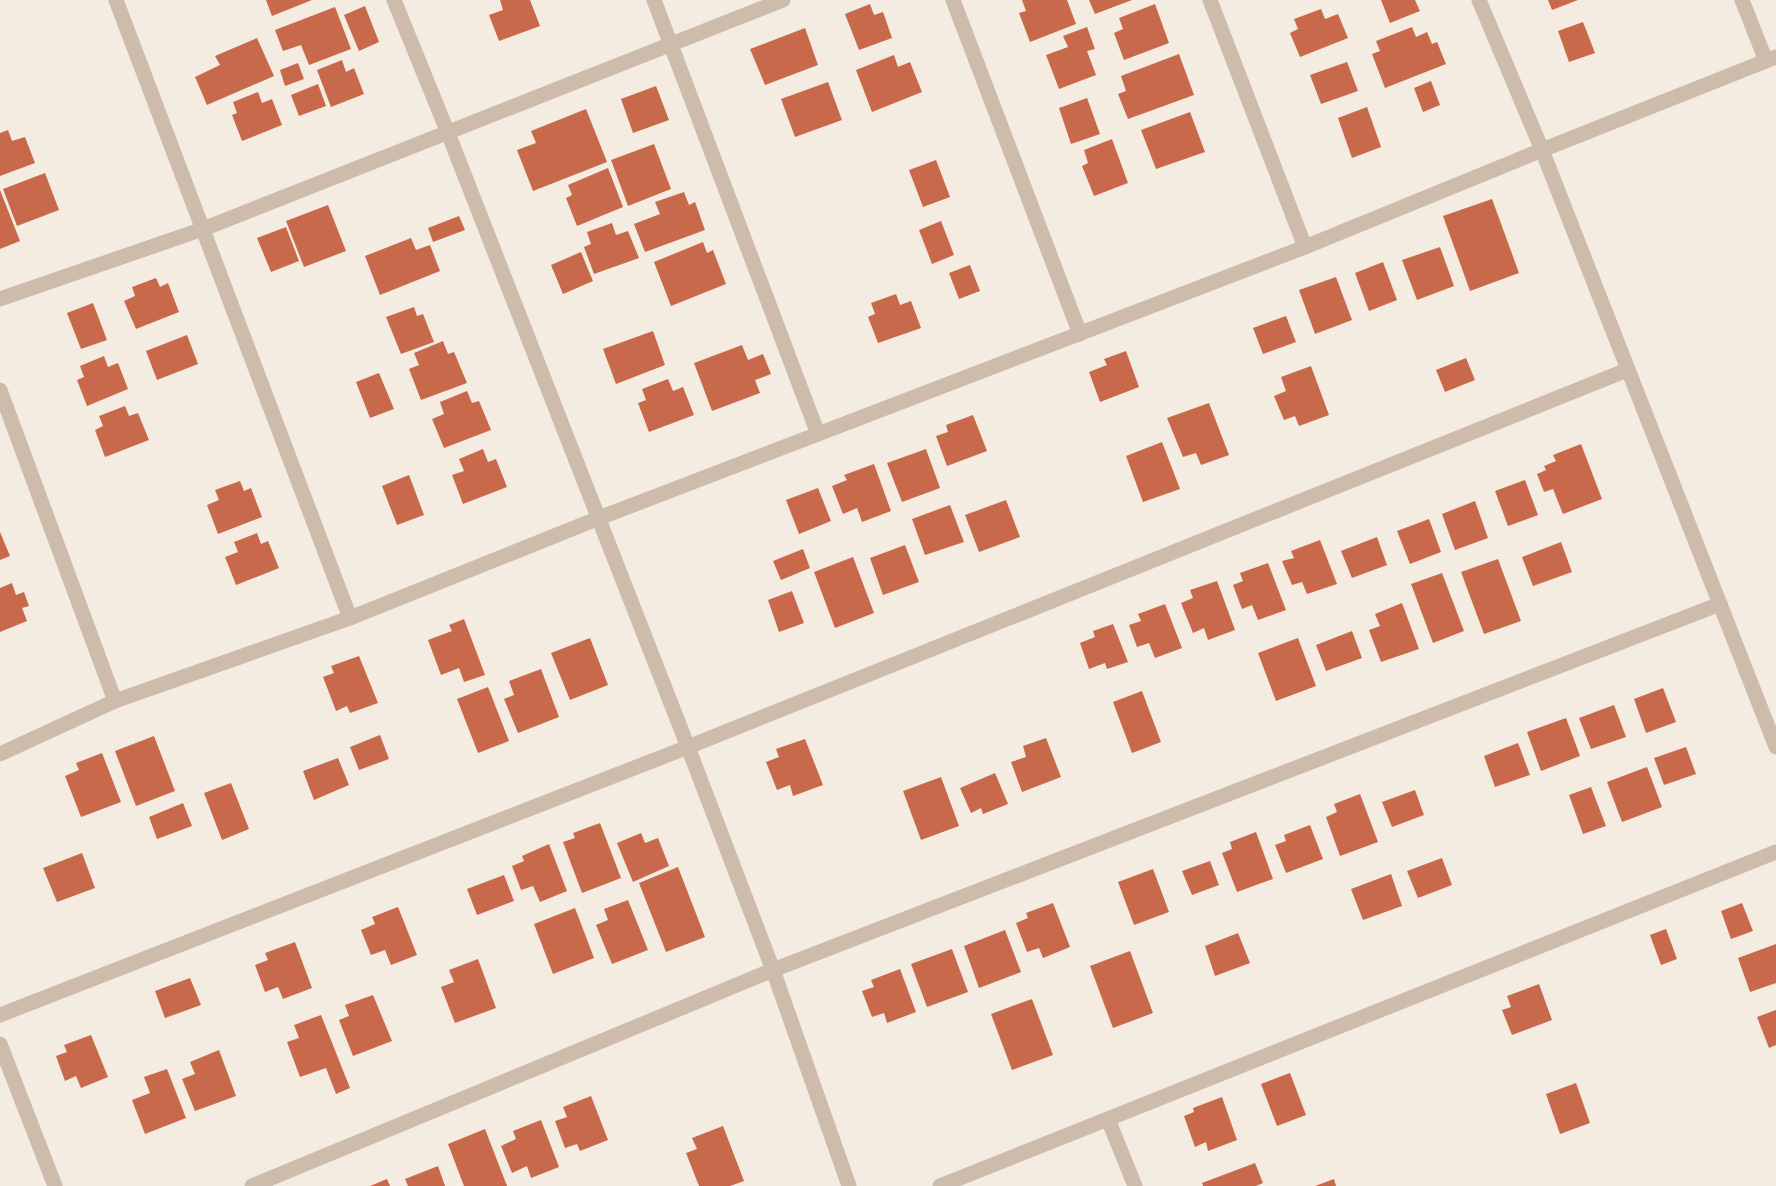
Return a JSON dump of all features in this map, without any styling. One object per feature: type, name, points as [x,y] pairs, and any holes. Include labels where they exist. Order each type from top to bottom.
[{"type":"street","points":[[116,0],[350,618]]},
{"type":"street","points":[[394,0],[688,747],[773,970],[849,1186]]},
{"type":"street","points":[[654,0],[819,434]]},
{"type":"street","points":[[0,299],[203,229],[783,0]]},
{"type":"street","points":[[953,0],[1080,334]]},
{"type":"street","points":[[1210,0],[1305,247]]},
{"type":"street","points":[[1479,0],[1542,150],[1776,747]]},
{"type":"street","points":[[0,754],[115,701],[350,618],[598,518],[1305,247],[1771,59],[1742,0]]},
{"type":"street","points":[[0,1015],[688,747],[1627,370]]},
{"type":"street","points":[[0,390],[115,701]]},
{"type":"street","points":[[252,1186],[773,970],[1720,604]]},
{"type":"street","points":[[940,1186],[1776,852]]},
{"type":"street","points":[[0,1044],[55,1186]]},
{"type":"street","points":[[1107,1119],[1135,1186]]},
{"type":"building","points":[[266,0],[312,0],[272,16]]},
{"type":"building","points":[[500,0],[530,0],[540,26],[499,41],[489,15],[503,10]]},
{"type":"building","points":[[1022,0],[1067,0],[1076,24],[1030,42],[1019,13],[1026,11]]},
{"type":"building","points":[[1089,0],[1132,0],[1095,14]]},
{"type":"building","points":[[1381,0],[1415,0],[1420,11],[1390,23]]},
{"type":"building","points":[[1548,0],[1578,0],[1552,10]]},
{"type":"building","points":[[870,4],[874,15],[883,12],[892,38],[859,50],[845,14]]},
{"type":"building","points":[[1155,4],[1169,43],[1124,60],[1114,33],[1123,29],[1119,18]]},
{"type":"building","points":[[365,6],[379,42],[359,51],[344,15]]},
{"type":"building","points":[[335,7],[351,49],[309,65],[301,45],[283,51],[275,30]]},
{"type":"building","points":[[1321,9],[1325,19],[1338,14],[1348,38],[1300,57],[1290,33],[1298,29],[1294,19]]},
{"type":"building","points":[[1583,22],[1595,53],[1569,62],[1558,31]]},
{"type":"building","points":[[1087,27],[1095,49],[1087,51],[1096,75],[1059,89],[1046,55],[1068,47],[1063,36]]},
{"type":"building","points":[[1412,27],[1416,37],[1427,32],[1432,44],[1437,42],[1446,64],[1385,88],[1372,54],[1380,51],[1376,41]]},
{"type":"building","points":[[805,28],[818,65],[765,85],[750,49]]},
{"type":"building","points":[[257,38],[274,76],[207,105],[195,77],[220,65],[215,56]]},
{"type":"building","points":[[1179,54],[1194,95],[1128,119],[1118,94],[1126,91],[1121,76]]},
{"type":"building","points":[[894,55],[898,67],[910,62],[922,92],[872,112],[856,70]]},
{"type":"building","points":[[342,60],[346,72],[354,68],[364,94],[331,107],[317,70]]},
{"type":"building","points":[[1347,62],[1358,91],[1321,104],[1310,75]]},
{"type":"building","points":[[298,63],[304,79],[285,86],[280,70]]},
{"type":"building","points":[[1431,81],[1440,105],[1423,112],[1414,88]]},
{"type":"building","points":[[828,82],[842,120],[795,137],[781,99]]},
{"type":"building","points":[[318,84],[326,106],[299,116],[291,95]]},
{"type":"building","points":[[656,86],[669,120],[633,133],[621,99]]},
{"type":"building","points":[[258,92],[262,103],[272,99],[282,125],[242,141],[232,115],[237,113],[233,102]]},
{"type":"building","points":[[1087,98],[1100,134],[1071,144],[1059,108]]},
{"type":"building","points":[[1367,107],[1381,147],[1352,158],[1338,118]]},
{"type":"building","points":[[586,109],[607,162],[533,191],[517,150],[536,143],[531,131]]},
{"type":"building","points":[[1190,112],[1205,152],[1156,169],[1141,130]]},
{"type":"building","points":[[8,130],[12,141],[25,137],[35,163],[0,176],[0,133]]},
{"type":"building","points":[[1112,139],[1128,183],[1094,196],[1082,166],[1088,163],[1084,150]]},
{"type":"building","points":[[654,144],[671,189],[628,206],[611,160]]},
{"type":"building","points":[[936,160],[950,197],[923,207],[909,170]]},
{"type":"building","points":[[608,168],[623,207],[577,226],[566,198],[572,195],[568,185]]},
{"type":"building","points":[[45,173],[59,210],[17,226],[3,189]]},
{"type":"building","points":[[0,190],[20,241],[0,249]]},
{"type":"building","points":[[684,192],[689,205],[695,202],[705,230],[645,252],[634,224],[660,214],[655,202]]},
{"type":"building","points":[[1492,199],[1519,273],[1470,291],[1443,216]]},
{"type":"building","points":[[328,205],[346,251],[304,267],[286,221]]},
{"type":"building","points":[[459,216],[465,230],[433,242],[428,228]]},
{"type":"building","points":[[941,221],[954,255],[932,264],[919,230]]},
{"type":"building","points":[[612,223],[616,235],[628,231],[639,258],[594,274],[584,247],[591,244],[587,232]]},
{"type":"building","points":[[286,227],[299,261],[271,272],[257,238]]},
{"type":"building","points":[[411,238],[416,250],[430,245],[440,271],[380,295],[365,256]]},
{"type":"building","points":[[703,242],[707,253],[713,250],[726,284],[671,306],[654,262]]},
{"type":"building","points":[[1440,247],[1454,286],[1417,300],[1402,260]]},
{"type":"building","points":[[581,252],[593,281],[563,294],[551,265]]},
{"type":"building","points":[[1383,262],[1397,300],[1369,311],[1355,273]]},
{"type":"building","points":[[970,265],[980,291],[959,299],[949,273]]},
{"type":"building","points":[[1336,277],[1352,320],[1315,334],[1299,290]]},
{"type":"building","points":[[156,278],[160,287],[168,283],[179,312],[136,329],[124,301],[135,296],[132,287]]},
{"type":"building","points":[[896,294],[900,305],[911,301],[921,328],[878,343],[868,317],[875,314],[871,303]]},
{"type":"building","points":[[93,303],[107,340],[81,349],[67,313]]},
{"type":"building","points":[[414,307],[417,316],[423,314],[434,342],[401,354],[386,317]]},
{"type":"building","points":[[1286,316],[1296,342],[1263,354],[1253,328]]},
{"type":"building","points":[[653,331],[665,365],[616,384],[603,349]]},
{"type":"building","points":[[187,335],[198,364],[157,380],[146,351]]},
{"type":"building","points":[[443,341],[448,354],[454,352],[467,383],[421,400],[409,369],[419,365],[414,353]]},
{"type":"building","points":[[742,345],[748,360],[763,354],[771,374],[755,380],[760,393],[712,411],[694,363]]},
{"type":"building","points":[[1126,351],[1139,387],[1100,402],[1089,372],[1107,365],[1104,359]]},
{"type":"building","points":[[104,356],[108,367],[118,363],[128,389],[87,406],[77,380],[84,377],[80,366]]},
{"type":"building","points":[[1466,358],[1475,380],[1445,392],[1436,370]]},
{"type":"building","points":[[1311,366],[1329,415],[1299,426],[1295,416],[1284,420],[1274,396],[1286,391],[1281,377]]},
{"type":"building","points":[[379,373],[394,409],[370,418],[356,382]]},
{"type":"building","points":[[668,379],[673,391],[683,387],[694,415],[649,432],[638,403],[646,400],[642,389]]},
{"type":"building","points":[[467,391],[472,403],[479,401],[491,430],[444,448],[432,419],[444,414],[440,402]]},
{"type":"building","points":[[1209,403],[1229,455],[1201,465],[1196,453],[1183,457],[1167,418]]},
{"type":"building","points":[[125,406],[129,416],[138,413],[149,440],[105,457],[95,430],[103,426],[99,416]]},
{"type":"building","points":[[973,415],[987,451],[947,466],[936,436],[948,432],[946,425]]},
{"type":"building","points":[[1162,442],[1180,489],[1143,502],[1126,456]]},
{"type":"building","points":[[1581,444],[1602,499],[1563,514],[1553,489],[1544,492],[1537,474],[1546,470],[1544,466],[1556,461],[1553,455]]},
{"type":"building","points":[[483,449],[488,462],[496,459],[507,487],[463,504],[452,475],[464,471],[459,459]]},
{"type":"building","points":[[926,449],[940,488],[902,502],[887,463]]},
{"type":"building","points":[[874,464],[891,511],[862,522],[857,508],[843,514],[832,486],[847,480],[844,475]]},
{"type":"building","points":[[409,475],[424,515],[397,525],[382,486]]},
{"type":"building","points":[[1525,480],[1538,515],[1508,526],[1495,491]]},
{"type":"building","points":[[240,481],[244,491],[251,488],[262,517],[218,534],[207,505],[219,500],[215,490]]},
{"type":"building","points":[[818,488],[831,521],[799,534],[786,500]]},
{"type":"building","points":[[1006,500],[1020,537],[979,552],[965,515]]},
{"type":"building","points":[[1475,501],[1488,538],[1455,550],[1442,514]]},
{"type":"building","points":[[950,505],[964,542],[925,555],[912,519]]},
{"type":"building","points":[[1429,519],[1441,552],[1410,564],[1397,531]]},
{"type":"building","points":[[0,532],[10,556],[0,560]]},
{"type":"building","points":[[257,533],[261,544],[268,541],[279,568],[236,585],[225,557],[238,552],[234,542]]},
{"type":"building","points":[[1377,537],[1387,565],[1352,578],[1341,551]]},
{"type":"building","points":[[1320,540],[1337,584],[1307,594],[1302,582],[1292,585],[1282,561],[1294,558],[1291,551]]},
{"type":"building","points":[[1561,542],[1572,572],[1533,586],[1522,557]]},
{"type":"building","points":[[905,545],[919,582],[883,595],[870,558]]},
{"type":"building","points":[[803,549],[810,568],[781,580],[773,561]]},
{"type":"building","points":[[853,557],[874,613],[835,628],[814,572]]},
{"type":"building","points":[[1498,559],[1521,621],[1484,634],[1461,572]]},
{"type":"building","points":[[1268,563],[1286,610],[1258,620],[1252,605],[1242,609],[1233,585],[1243,581],[1240,573]]},
{"type":"building","points":[[1442,573],[1464,631],[1433,643],[1411,584]]},
{"type":"building","points":[[1217,581],[1235,630],[1208,640],[1204,628],[1193,633],[1181,603],[1193,598],[1190,590]]},
{"type":"building","points":[[12,583],[16,595],[24,592],[29,606],[22,608],[27,621],[0,632],[0,588]]},
{"type":"building","points":[[792,591],[804,623],[779,632],[768,600]]},
{"type":"building","points":[[1402,603],[1419,649],[1381,662],[1369,630],[1380,626],[1375,614]]},
{"type":"building","points":[[1165,604],[1182,648],[1155,658],[1149,643],[1137,647],[1129,625],[1141,621],[1138,614]]},
{"type":"building","points":[[464,619],[485,675],[464,682],[459,668],[441,675],[428,640],[452,631],[449,625]]},
{"type":"building","points":[[1113,624],[1128,662],[1107,669],[1105,663],[1089,669],[1080,643],[1095,637],[1093,631]]},
{"type":"building","points":[[1352,631],[1362,658],[1326,671],[1316,645]]},
{"type":"building","points":[[590,638],[608,685],[570,700],[551,653]]},
{"type":"building","points":[[1298,638],[1316,686],[1276,701],[1258,653]]},
{"type":"building","points":[[359,656],[378,703],[350,713],[347,706],[336,711],[323,677],[334,673],[331,666]]},
{"type":"building","points":[[541,669],[559,717],[518,733],[504,699],[514,695],[509,681]]},
{"type":"building","points":[[488,687],[509,741],[478,753],[457,699]]},
{"type":"building","points":[[1663,688],[1676,722],[1646,733],[1634,699]]},
{"type":"building","points":[[1142,691],[1161,742],[1132,753],[1113,702]]},
{"type":"building","points":[[1614,705],[1626,737],[1591,749],[1579,718]]},
{"type":"building","points":[[1566,718],[1580,756],[1541,771],[1527,732]]},
{"type":"building","points":[[380,735],[389,759],[359,770],[350,747]]},
{"type":"building","points":[[154,736],[175,791],[136,806],[115,751]]},
{"type":"building","points":[[1046,738],[1061,777],[1022,792],[1011,762],[1026,757],[1023,746]]},
{"type":"building","points":[[805,739],[823,785],[793,796],[790,785],[777,790],[766,762],[779,757],[776,749]]},
{"type":"building","points":[[1518,743],[1530,775],[1495,787],[1484,756]]},
{"type":"building","points":[[1686,747],[1696,774],[1664,785],[1654,758]]},
{"type":"building","points":[[102,753],[121,802],[81,817],[65,776],[79,770],[76,763]]},
{"type":"building","points":[[338,758],[349,785],[314,800],[303,771]]},
{"type":"building","points":[[1647,767],[1662,807],[1622,822],[1607,782]]},
{"type":"building","points":[[995,773],[1008,804],[983,814],[981,808],[971,813],[960,788]]},
{"type":"building","points":[[941,777],[959,826],[921,840],[903,791]]},
{"type":"building","points":[[231,783],[249,829],[222,840],[204,793]]},
{"type":"building","points":[[1591,787],[1606,826],[1583,834],[1569,795]]},
{"type":"building","points":[[1415,790],[1424,815],[1392,827],[1382,802]]},
{"type":"building","points":[[1360,794],[1378,842],[1340,856],[1326,817],[1337,812],[1334,804]]},
{"type":"building","points":[[183,803],[192,826],[157,839],[149,817]]},
{"type":"building","points":[[600,823],[621,878],[582,893],[563,842],[575,838],[573,833]]},
{"type":"building","points":[[1310,825],[1323,859],[1286,873],[1275,845],[1286,841],[1284,835]]},
{"type":"building","points":[[1256,832],[1273,879],[1237,892],[1222,853],[1232,849],[1230,842]]},
{"type":"building","points":[[641,833],[645,843],[658,838],[669,866],[633,882],[617,843]]},
{"type":"building","points":[[549,844],[567,891],[540,902],[533,886],[521,890],[512,866],[524,861],[522,856]]},
{"type":"building","points":[[82,853],[95,888],[57,902],[43,868]]},
{"type":"building","points":[[1442,858],[1452,885],[1418,898],[1407,871]]},
{"type":"building","points":[[1210,861],[1219,885],[1192,895],[1182,871]]},
{"type":"building","points":[[678,867],[705,937],[666,952],[639,883]]},
{"type":"building","points":[[1153,869],[1169,912],[1134,925],[1118,882]]},
{"type":"building","points":[[1391,874],[1402,906],[1363,920],[1351,889]]},
{"type":"building","points":[[504,875],[514,901],[477,915],[467,889]]},
{"type":"building","points":[[628,900],[648,950],[612,964],[596,925],[608,920],[604,909]]},
{"type":"building","points":[[1053,903],[1070,947],[1043,958],[1039,948],[1027,952],[1016,923],[1028,918],[1026,913]]},
{"type":"building","points":[[1742,903],[1753,931],[1731,939],[1721,911]]},
{"type":"building","points":[[398,907],[417,955],[391,965],[385,950],[371,955],[361,930],[375,924],[372,917]]},
{"type":"building","points":[[575,908],[594,958],[553,974],[534,924]]},
{"type":"building","points":[[1666,929],[1677,959],[1661,965],[1650,935]]},
{"type":"building","points":[[1005,930],[1021,972],[979,988],[964,946]]},
{"type":"building","points":[[1238,933],[1250,963],[1215,976],[1205,946]]},
{"type":"building","points":[[295,942],[312,988],[283,999],[278,987],[265,992],[255,965],[268,960],[265,953]]},
{"type":"building","points":[[1776,944],[1776,983],[1750,992],[1738,958]]},
{"type":"building","points":[[952,949],[968,992],[927,1007],[911,964]]},
{"type":"building","points":[[1130,951],[1153,1013],[1113,1028],[1090,966]]},
{"type":"building","points":[[478,959],[496,1008],[455,1023],[441,987],[454,982],[449,970]]},
{"type":"building","points":[[900,969],[916,1012],[887,1023],[884,1013],[872,1017],[862,991],[874,987],[871,980]]},
{"type":"building","points":[[190,978],[201,1005],[165,1018],[155,991]]},
{"type":"building","points":[[1539,984],[1552,1020],[1512,1035],[1502,1010],[1511,1007],[1507,996]]},
{"type":"building","points":[[373,995],[392,1041],[353,1056],[339,1020],[349,1016],[345,1005]]},
{"type":"building","points":[[1032,999],[1053,1055],[1012,1070],[991,1014]]},
{"type":"building","points":[[1776,1010],[1776,1045],[1769,1048],[1757,1017]]},
{"type":"building","points":[[321,1015],[350,1088],[336,1094],[326,1068],[300,1077],[287,1042],[299,1038],[294,1025]]},
{"type":"building","points":[[91,1035],[108,1077],[81,1088],[76,1076],[65,1081],[56,1056],[67,1052],[64,1045]]},
{"type":"building","points":[[219,1050],[236,1096],[195,1111],[182,1079],[195,1074],[190,1062]]},
{"type":"building","points":[[167,1069],[186,1118],[145,1134],[132,1100],[150,1093],[144,1077]]},
{"type":"building","points":[[1290,1073],[1306,1115],[1277,1126],[1261,1084]]},
{"type":"building","points":[[1576,1083],[1590,1123],[1560,1134],[1546,1094]]},
{"type":"building","points":[[591,1096],[608,1140],[580,1151],[577,1144],[565,1148],[555,1121],[567,1117],[563,1107]]},
{"type":"building","points":[[1222,1097],[1237,1140],[1208,1151],[1206,1142],[1195,1147],[1184,1116],[1194,1112],[1193,1108]]},
{"type":"building","points":[[541,1120],[559,1167],[531,1178],[527,1166],[512,1173],[501,1146],[516,1139],[513,1131]]},
{"type":"building","points":[[723,1126],[744,1181],[730,1186],[699,1186],[686,1153],[697,1149],[692,1138]]},
{"type":"building","points":[[485,1129],[507,1186],[464,1186],[448,1144]]},
{"type":"building","points":[[1255,1163],[1263,1183],[1256,1186],[1203,1186],[1202,1183]]},
{"type":"building","points":[[438,1166],[445,1186],[408,1186],[405,1179]]},
{"type":"building","points":[[387,1179],[390,1186],[370,1186]]},
{"type":"building","points":[[1334,1179],[1336,1186],[1315,1186]]}]
